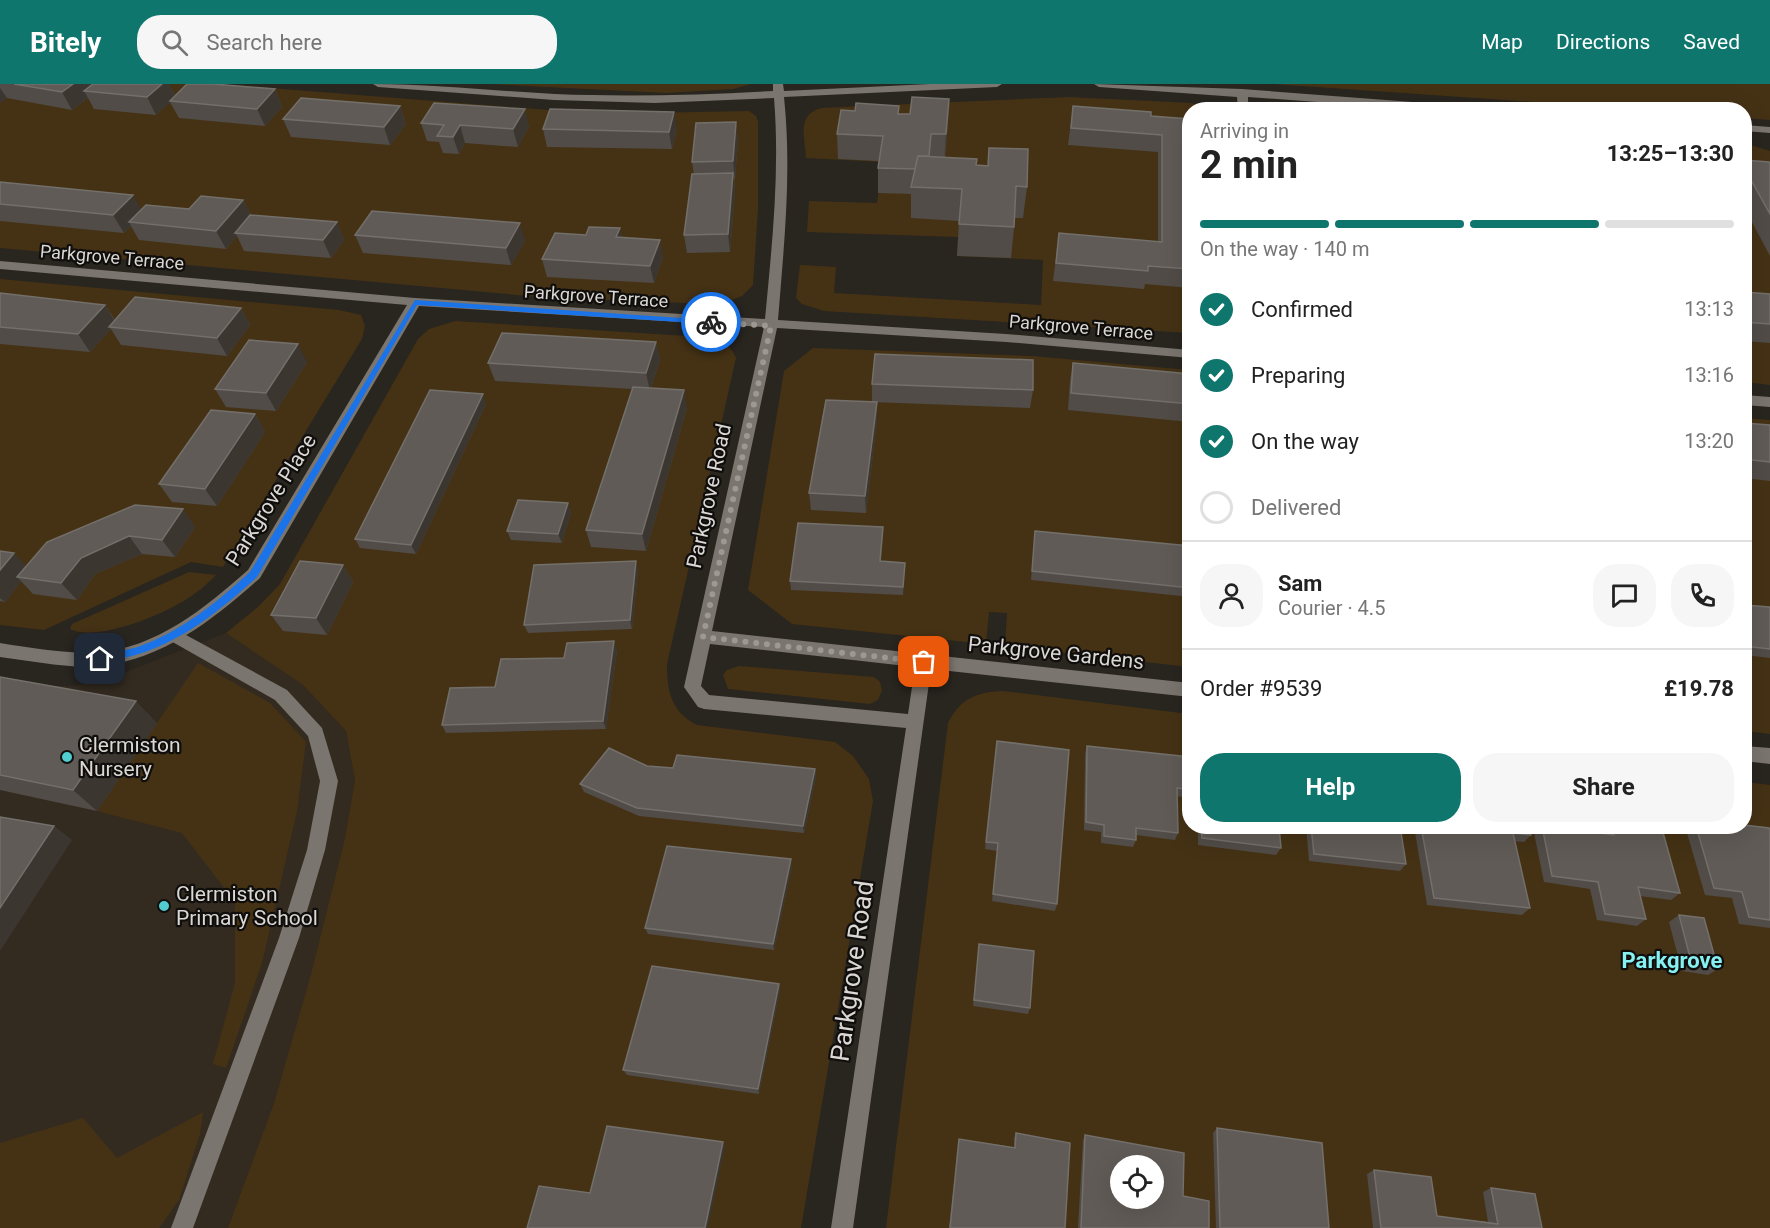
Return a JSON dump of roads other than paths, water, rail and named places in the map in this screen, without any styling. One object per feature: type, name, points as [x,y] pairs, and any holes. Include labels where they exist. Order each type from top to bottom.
[{"type":"street","points":[[378,84],[600,99],[778,90],[997,84]]},
{"type":"street","points":[[1100,84],[1374,102]]},
{"type":"street","name":"Parkgrove Road","points":[[778,90],[783,139],[782,195],[771,326],[692,687],[704,702],[916,722]]},
{"type":"street","points":[[1242,92],[1243,102]]},
{"type":"street","points":[[1752,129],[1770,130]]},
{"type":"street","name":"Parkgrove Terrace","points":[[0,265],[415,302],[1006,339],[1182,353]]},
{"type":"street","name":"Parkgrove Place","points":[[0,650],[61,658],[100,659],[137,651],[175,635],[218,607],[254,574],[415,302]]},
{"type":"street","points":[[1752,401],[1770,402]]},
{"type":"street","points":[[175,635],[281,695],[316,733],[329,781],[316,850],[289,938],[182,1228]]},
{"type":"street","name":"Parkgrove Gardens","points":[[703,637],[1182,689]]},
{"type":"street","name":"Parkgrove Road","points":[[842,1228],[924,662]]},
{"type":"street","points":[[1752,754],[1770,756]]},
{"type":"place","name":"Clermiston Nursery","points":[[67,757]]},
{"type":"place","name":"Clermiston Primary School","points":[[164,906]]},
{"type":"district","name":"Parkgrove","points":[[1672,960]]}]
